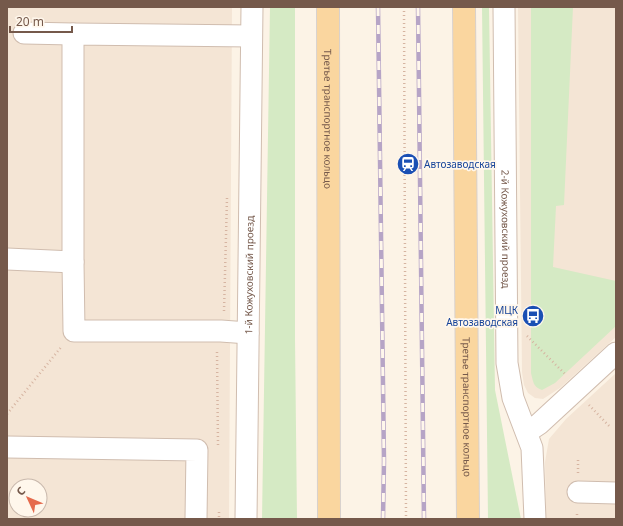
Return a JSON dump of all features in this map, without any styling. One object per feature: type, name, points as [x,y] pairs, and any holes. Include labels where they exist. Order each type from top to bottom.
[{"type":"main road","name":"Третье транспортное кольцо","points":[[328,7],[329,519]]},
{"type":"main road","name":"Третье транспортное кольцо","points":[[464,7],[468,519]]},
{"type":"street","name":"1-й Кожуховский проезд","points":[[246,519],[252,7]]},
{"type":"street","name":"2-й Кожуховский проезд","points":[[504,7],[507,363],[513,398],[532,448],[535,519]]},
{"type":"street","points":[[24,33],[251,36]]},
{"type":"street","points":[[73,34],[74,331],[221,331],[248,333]]},
{"type":"street","points":[[7,259],[73,262]]},
{"type":"street","points":[[527,432],[539,424],[616,353]]},
{"type":"street","points":[[7,447],[197,450],[196,519]]},
{"type":"street","points":[[578,492],[616,493]]},
{"type":"path","points":[[404,7],[406,519]]},
{"type":"path","points":[[218,450],[217,349],[224,310],[227,193]]},
{"type":"path","points":[[7,414],[74,331]]},
{"type":"path","points":[[523,332],[568,377]]},
{"type":"path","points":[[589,405],[611,428]]},
{"type":"path","points":[[219,511],[219,519]]},
{"type":"shaded area","points":[[7,7],[232,7],[229,519],[7,519]]},
{"type":"shaded area","points":[[518,7],[616,7],[616,337],[560,388],[543,399],[535,398],[528,393],[524,385],[522,372]]},
{"type":"shaded area","points":[[616,373],[616,519],[546,519],[545,462],[549,439],[566,419]]},
{"type":"green space","points":[[270,7],[295,7],[295,339],[297,519],[262,519]]},
{"type":"green space","points":[[482,7],[489,7],[495,390],[521,519],[488,519]]},
{"type":"green space","points":[[531,7],[573,7],[564,205],[556,206],[553,267],[616,281],[616,326],[555,383],[542,390],[535,385],[531,373]]},
{"type":"railway","points":[[378,7],[384,461],[383,519]]},
{"type":"railway","points":[[418,7],[424,519]]},
{"type":"place","name":"Автозаводская","points":[[408,164]]},
{"type":"place","name":"МЦК Автозаводская","points":[[533,316]]}]
